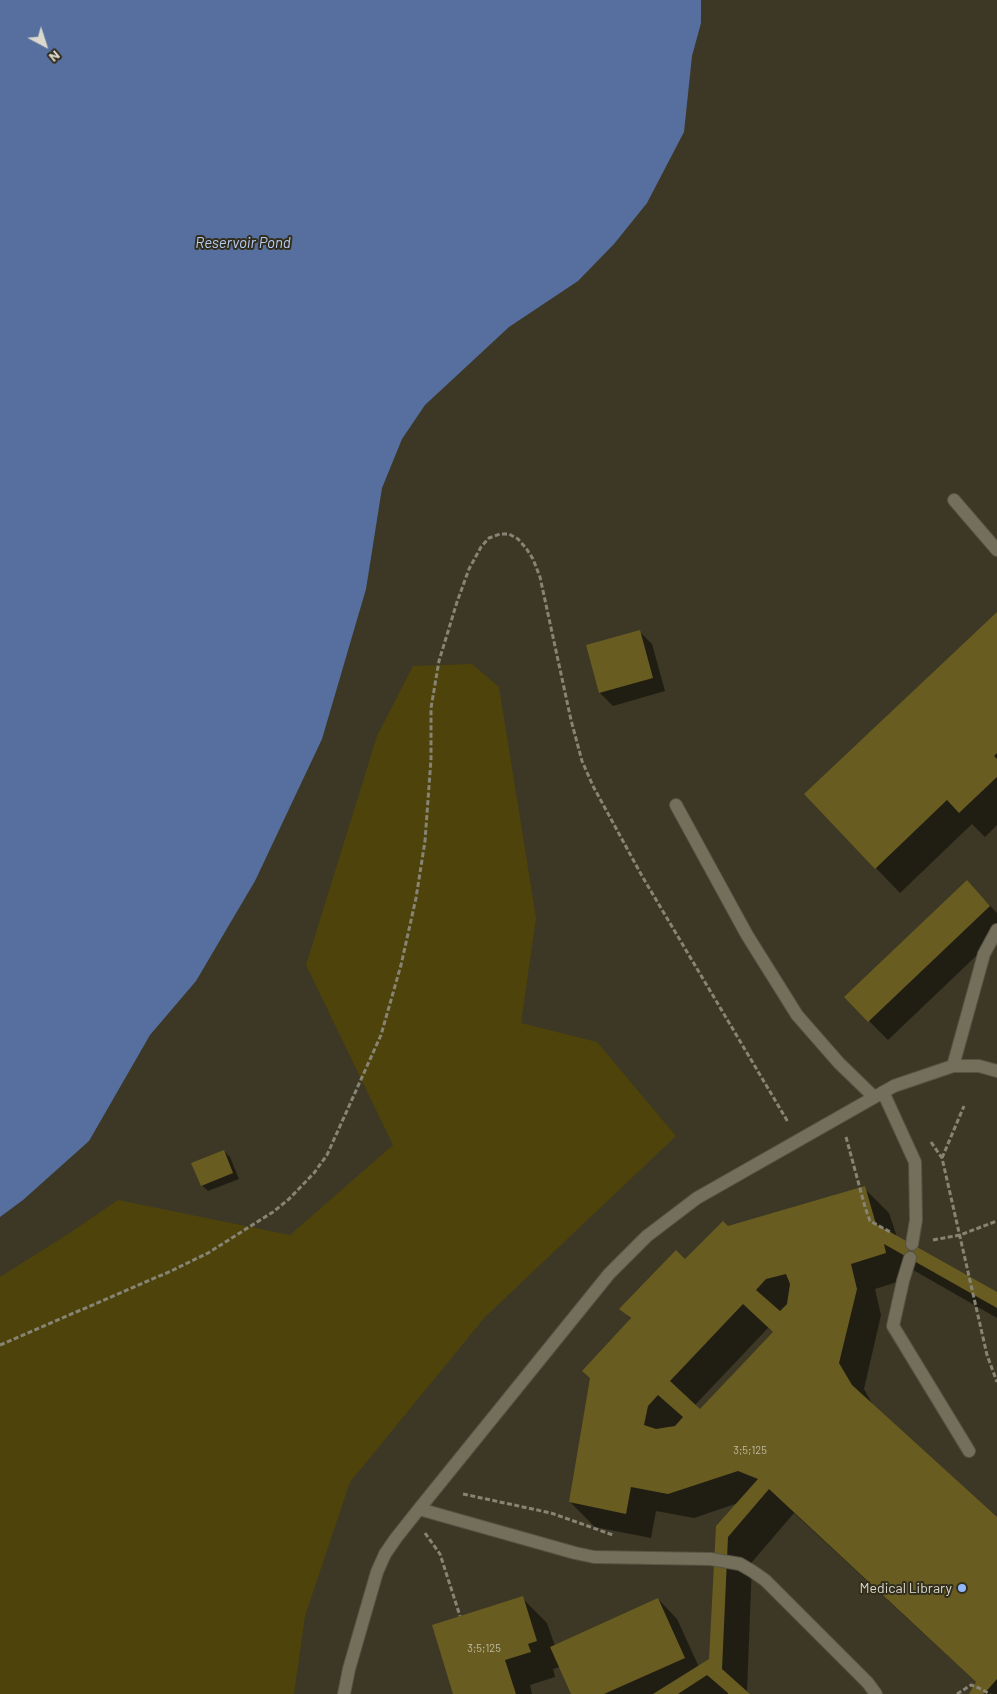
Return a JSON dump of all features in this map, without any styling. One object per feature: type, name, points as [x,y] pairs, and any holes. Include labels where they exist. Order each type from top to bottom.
[{"type":"lane","points":[[954,500],[997,550]]},
{"type":"lane","points":[[676,805],[747,935],[797,1016],[839,1063],[878,1094],[915,1162],[916,1220],[912,1244]]},
{"type":"lane","points":[[953,1066],[984,954],[997,930]]},
{"type":"lane","points":[[344,1694],[349,1669],[377,1572],[385,1554],[419,1509],[609,1274],[647,1236],[697,1198],[896,1085],[953,1066],[979,1066],[997,1071]]},
{"type":"lane","points":[[910,1258],[902,1281],[893,1326],[969,1451]]},
{"type":"lane","points":[[419,1509],[594,1557],[711,1559],[740,1564],[765,1580],[868,1683],[876,1694]]},
{"type":"path","points":[[0,1345],[171,1272],[208,1253],[273,1212],[289,1199],[314,1173],[327,1155],[381,1035],[401,965],[416,898],[425,842],[431,708],[438,661],[469,569],[481,547],[489,538],[500,534],[509,534],[518,539],[533,559],[540,577],[571,720],[582,760],[593,786],[642,876],[798,1139]]},
{"type":"path","points":[[942,1158],[964,1106]]},
{"type":"path","points":[[927,1136],[942,1158],[987,1355],[997,1382]]},
{"type":"path","points":[[846,1137],[870,1222],[912,1244]]},
{"type":"path","points":[[960,1235],[997,1222]]},
{"type":"path","points":[[463,1494],[551,1513],[618,1537]]},
{"type":"path","points":[[422,1528],[440,1554],[460,1616]]},
{"type":"path","points":[[957,1694],[971,1685],[990,1694]]},
{"type":"shaded area","points":[[472,664],[499,687],[536,918],[521,1023],[597,1042],[676,1136],[485,1317],[350,1482],[305,1616],[294,1694],[0,1694],[0,1277],[118,1200],[290,1235],[393,1145],[306,965],[377,736],[413,666]]},
{"type":"water","name":"Reservoir Pond","points":[[0,0],[701,0],[701,23],[692,56],[684,132],[647,203],[614,244],[578,281],[509,327],[425,405],[402,439],[382,488],[366,589],[322,739],[255,881],[196,981],[150,1035],[89,1141],[23,1200],[0,1217]]},
{"type":"building","points":[[997,612],[997,753],[994,756],[997,759],[997,777],[959,813],[947,800],[875,869],[804,794]]},
{"type":"building","points":[[640,630],[653,678],[599,693],[586,645]]},
{"type":"building","points":[[967,880],[990,906],[868,1022],[844,997]]},
{"type":"building","points":[[224,1150],[233,1173],[201,1186],[191,1163]]},
{"type":"building","points":[[865,1186],[876,1224],[997,1292],[997,1308],[884,1244],[886,1253],[851,1264],[857,1289],[839,1363],[852,1385],[997,1517],[997,1679],[984,1694],[969,1694],[976,1682],[769,1489],[728,1537],[722,1669],[750,1694],[728,1694],[707,1675],[678,1694],[653,1694],[709,1659],[716,1526],[758,1479],[738,1471],[668,1494],[631,1487],[626,1514],[569,1502],[590,1378],[582,1371],[631,1318],[619,1309],[676,1250],[685,1259],[723,1221],[728,1226]],"holes":[[[786,1274],[790,1284],[787,1304],[780,1311],[756,1290],[766,1279]],[[743,1304],[773,1332],[700,1409],[670,1381]],[[658,1395],[683,1417],[675,1426],[656,1429],[644,1425],[648,1406]]]},
{"type":"building","points":[[523,1596],[537,1641],[528,1644],[531,1652],[505,1660],[516,1694],[453,1694],[432,1625]]},
{"type":"building","points":[[658,1598],[685,1658],[604,1694],[571,1694],[550,1647]]},
{"type":"place","name":"Medical Library","points":[[962,1588]]}]
